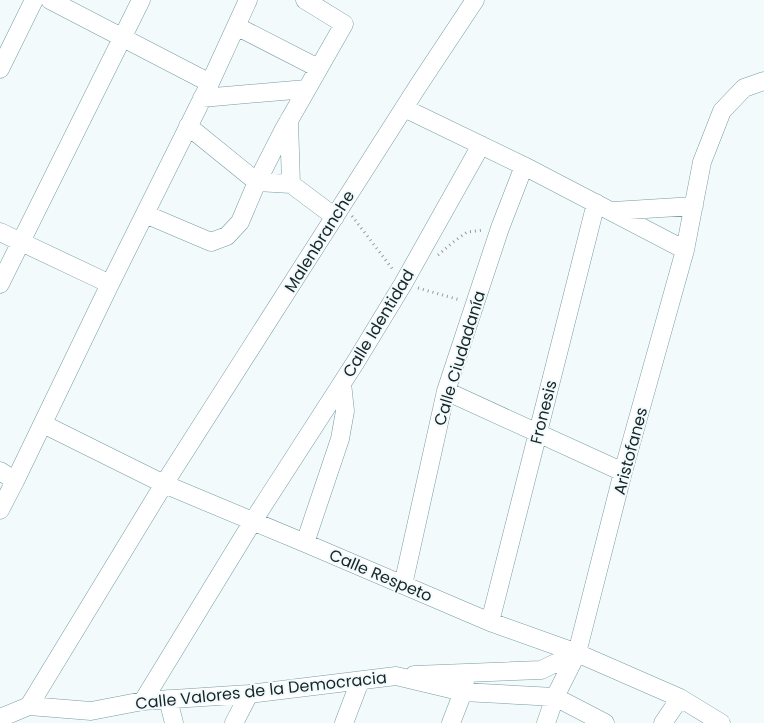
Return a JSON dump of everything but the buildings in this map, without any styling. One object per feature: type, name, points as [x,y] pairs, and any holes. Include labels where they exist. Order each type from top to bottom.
[{"type":"street","points":[[0,69],[34,0]]},
{"type":"street","points":[[50,0],[122,37],[206,90],[306,89]]},
{"type":"street","points":[[0,284],[140,0]]},
{"type":"street","points":[[0,510],[16,481],[248,0]]},
{"type":"street","points":[[145,214],[211,242],[227,236],[240,222],[257,182],[289,119],[344,24],[305,0]]},
{"type":"street","name":"Malenbranche","points":[[30,715],[164,484],[475,0]]},
{"type":"street","points":[[236,26],[318,68]]},
{"type":"street","name":"Aristofanes","points":[[546,723],[555,697],[577,653],[685,250],[702,162],[722,111],[744,88],[764,81]]},
{"type":"street","points":[[404,108],[524,166],[685,250]]},
{"type":"street","points":[[289,119],[291,184]]},
{"type":"street","points":[[188,126],[257,182],[291,184],[335,216]]},
{"type":"street","name":"Calle Identidad","points":[[306,543],[340,439],[345,411],[342,383],[403,284],[481,145]]},
{"type":"street","name":"Calle Ciudadanía","points":[[403,585],[446,391],[500,228],[524,166]]},
{"type":"street","name":"Fronesis","points":[[490,622],[596,203]]},
{"type":"street","points":[[612,212],[694,206]]},
{"type":"street","points":[[0,232],[110,284]]},
{"type":"street","points":[[143,701],[253,521],[342,383]]},
{"type":"street","points":[[446,391],[624,472]]},
{"type":"street","name":"Calle Respeto","points":[[43,424],[164,484],[490,622],[577,653],[680,698],[722,723]]},
{"type":"street","points":[[0,471],[16,481]]},
{"type":"street","points":[[396,676],[541,670],[577,653]]},
{"type":"street","points":[[451,723],[463,692],[466,672]]},
{"type":"street","name":"Calle Valores de la Democracia","points":[[30,715],[91,711],[143,701],[249,694],[396,676],[463,692],[555,697],[606,723]]},
{"type":"street","points":[[344,723],[360,681]]},
{"type":"street","points":[[234,723],[249,694]]},
{"type":"street","points":[[663,723],[680,698]]},
{"type":"street","points":[[168,699],[174,723]]},
{"type":"street","points":[[72,723],[91,711]]},
{"type":"street","points":[[0,718],[30,715]]},
{"type":"path","points":[[433,260],[452,242],[468,232],[500,228]]}]
